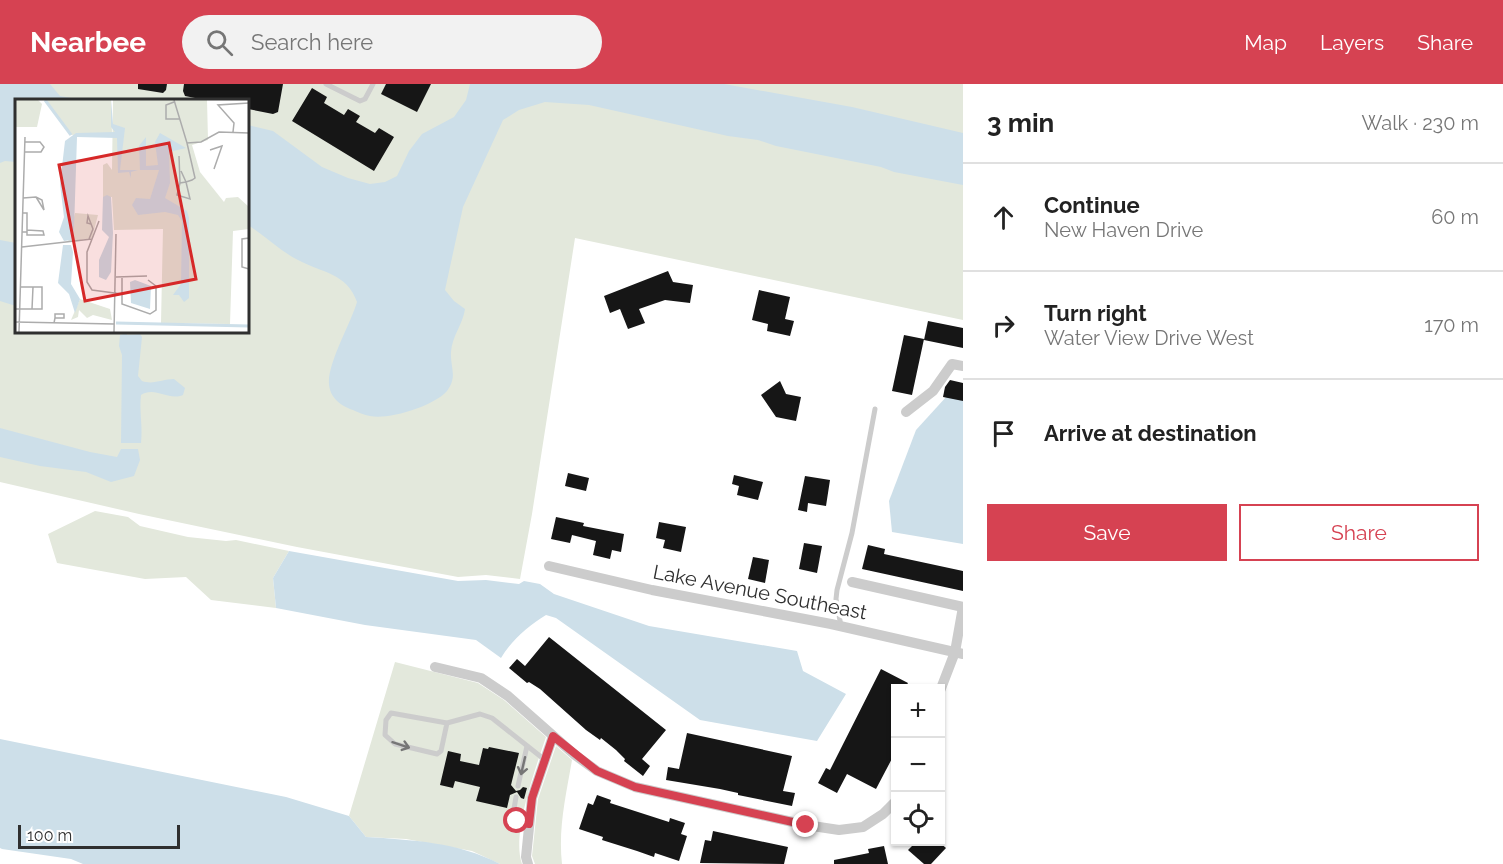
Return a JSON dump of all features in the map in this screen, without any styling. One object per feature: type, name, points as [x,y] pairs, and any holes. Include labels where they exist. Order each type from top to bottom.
[{"type":"street","points":[[906,412],[933,391],[952,363],[963,366]]},
{"type":"street","name":"Lake Avenue Southeast","points":[[549,566],[652,590],[841,626],[959,653]]},
{"type":"street","points":[[852,582],[963,607],[959,653],[944,684]]},
{"type":"street","points":[[435,667],[481,678],[508,696],[597,771],[635,787],[806,825],[839,830],[863,827],[891,806]]},
{"type":"street","points":[[528,864],[526,857],[532,798],[553,736]]},
{"type":"lane","points":[[326,84],[360,101],[365,99],[373,84]]},
{"type":"lane","points":[[841,626],[836,599],[837,590],[852,533],[875,409]]},
{"type":"lane","points":[[447,723],[441,751],[436,754],[395,744],[385,735],[386,720],[391,713],[447,723],[480,714],[492,718],[545,760]]},
{"type":"lane","points":[[518,786],[527,746]]},
{"type":"lane","points":[[516,797],[513,815],[517,821],[529,824]]},
{"type":"shaded area","points":[[0,84],[963,84],[963,320],[575,238],[520,579],[486,575],[458,577],[139,514],[0,482]]},
{"type":"shaded area","points":[[95,511],[128,517],[140,526],[188,537],[236,540],[289,551],[273,578],[276,608],[211,600],[186,577],[145,579],[57,563],[48,534]]},
{"type":"shaded area","points":[[395,662],[478,683],[504,700],[546,737],[522,819],[519,851],[522,864],[500,864],[472,851],[406,839],[366,837],[349,816]]},
{"type":"shaded area","points":[[556,746],[572,760],[562,825],[562,864],[535,864],[532,856],[538,799]]},
{"type":"water","points":[[0,84],[50,84],[60,96],[77,99],[15,99],[15,162],[0,163]]},
{"type":"water","points":[[470,84],[724,84],[852,107],[963,133],[963,185],[589,105],[545,102],[519,110],[503,120],[463,207],[445,290],[465,309],[452,346],[453,376],[450,386],[441,397],[411,411],[378,417],[366,415],[337,401],[331,393],[329,384],[335,355],[357,302],[353,292],[340,279],[291,256],[249,226],[249,125],[273,131],[322,167],[370,184],[385,182],[397,176],[409,151],[422,134],[454,117],[466,100]]},
{"type":"water","points":[[0,240],[15,243],[15,306],[0,301]]},
{"type":"water","points":[[127,333],[127,335],[140,334],[142,337],[138,376],[142,381],[174,379],[185,388],[183,395],[177,396],[151,392],[141,395],[141,443],[121,443],[122,355],[119,346],[120,335]]},
{"type":"water","points":[[947,396],[963,400],[963,544],[892,532],[889,501],[916,430]]},
{"type":"water","points":[[0,428],[117,457],[121,449],[138,449],[140,460],[134,476],[111,482],[86,472],[40,466],[0,457]]},
{"type":"water","points":[[289,551],[458,581],[486,580],[519,584],[524,581],[540,584],[554,594],[649,626],[797,651],[803,671],[846,694],[817,741],[700,720],[556,618],[546,615],[521,634],[501,658],[476,640],[365,625],[276,608],[273,578]]},
{"type":"water","points":[[0,739],[286,797],[349,816],[366,837],[434,843],[468,851],[500,864],[83,864],[71,859],[2,849],[0,848]]},
{"type":"building","points":[[138,84],[167,84],[163,93],[138,89]]},
{"type":"building","points":[[184,84],[283,84],[278,112],[273,114],[249,109],[249,99],[200,99],[185,96]]},
{"type":"building","points":[[386,84],[431,84],[417,112],[381,94]]},
{"type":"building","points":[[312,88],[327,97],[324,103],[344,115],[348,109],[360,116],[356,122],[375,133],[379,128],[394,137],[374,171],[292,121]]},
{"type":"building","points":[[668,271],[673,282],[693,285],[690,303],[665,300],[639,309],[645,323],[628,329],[620,309],[610,313],[604,296]]},
{"type":"building","points":[[759,290],[790,297],[785,319],[794,321],[790,336],[767,331],[768,324],[752,320]]},
{"type":"building","points":[[928,321],[963,328],[963,348],[924,340]]},
{"type":"building","points":[[904,335],[924,339],[912,395],[892,391]]},
{"type":"building","points":[[950,380],[963,383],[963,401],[943,397],[945,387]]},
{"type":"building","points":[[780,381],[786,394],[801,397],[796,421],[776,417],[761,395]]},
{"type":"building","points":[[568,473],[589,478],[586,491],[565,486]]},
{"type":"building","points":[[734,475],[763,482],[758,500],[737,495],[739,486],[732,484]]},
{"type":"building","points":[[805,476],[830,480],[826,506],[808,503],[807,512],[798,510]]},
{"type":"building","points":[[556,517],[584,523],[583,526],[624,534],[621,552],[612,550],[610,559],[593,555],[596,541],[572,535],[570,543],[551,539]]},
{"type":"building","points":[[659,522],[686,527],[681,552],[663,548],[665,540],[656,538]]},
{"type":"building","points":[[804,543],[822,546],[817,573],[799,569]]},
{"type":"building","points":[[868,545],[885,549],[884,554],[963,571],[963,591],[862,569]]},
{"type":"building","points":[[753,557],[769,560],[765,583],[748,579]]},
{"type":"building","points":[[549,637],[666,730],[642,759],[650,766],[643,776],[624,761],[625,759],[616,750],[586,730],[540,689],[527,683],[509,668],[517,659],[525,666]]},
{"type":"building","points":[[881,669],[908,683],[891,684],[891,760],[876,789],[847,774],[837,793],[818,783],[826,768],[830,770]]},
{"type":"building","points":[[687,733],[792,756],[783,791],[795,793],[792,806],[720,789],[666,780],[668,767],[679,769]]},
{"type":"building","points":[[489,747],[519,753],[511,785],[516,791],[523,787],[527,788],[524,799],[517,792],[510,795],[507,808],[476,801],[480,787],[455,781],[453,788],[440,785],[448,751],[461,754],[460,761],[479,765],[483,748],[488,749]]},
{"type":"building","points":[[597,795],[611,800],[610,803],[669,822],[670,818],[685,823],[681,834],[687,836],[679,861],[655,853],[654,857],[602,840],[603,837],[579,829],[588,803],[593,805]]},
{"type":"building","points":[[713,831],[788,847],[784,864],[700,863],[705,840],[711,841]]},
{"type":"building","points":[[884,846],[888,864],[834,864],[834,860],[869,853],[868,849]]},
{"type":"building","points":[[912,846],[944,846],[946,848],[931,864],[924,864],[908,850]]},
{"type":"route","points":[[517,821],[529,824],[532,798],[553,736],[597,771],[635,787],[806,825]]}]
